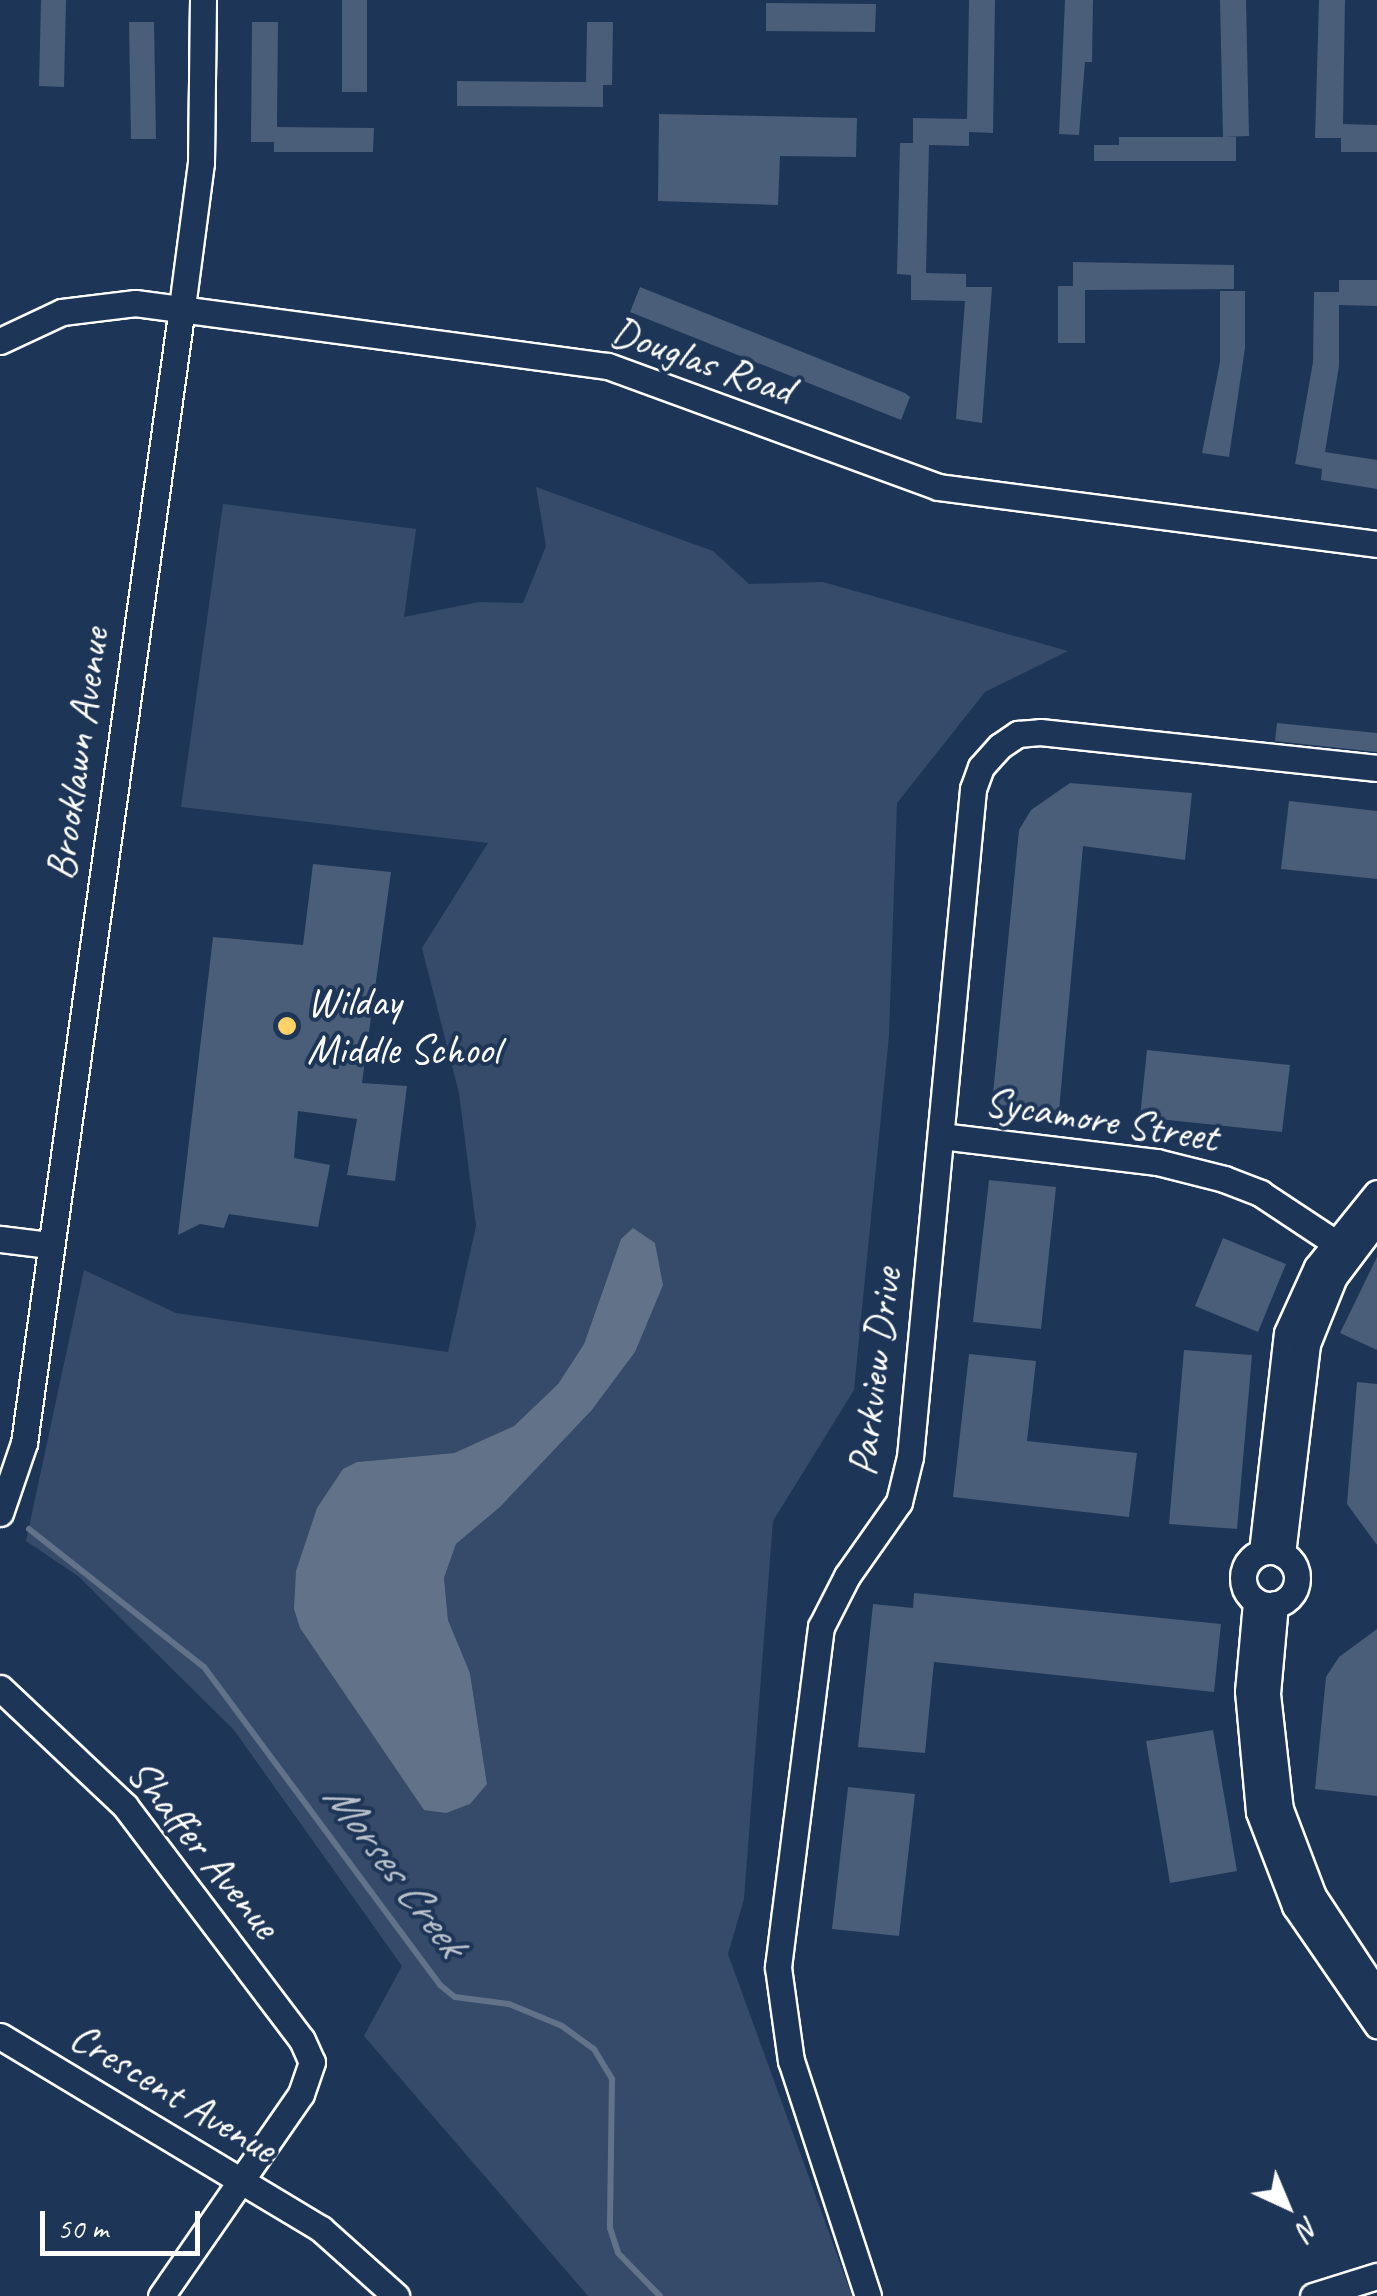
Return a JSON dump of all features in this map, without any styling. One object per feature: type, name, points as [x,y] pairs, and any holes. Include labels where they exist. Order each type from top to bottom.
[{"type":"street","name":"Brooklawn Avenue","points":[[0,1513],[20,1470],[182,307],[201,163],[203,0]]},
{"type":"street","name":"Douglas Road","points":[[0,341],[37,321],[89,306],[182,307],[608,366],[971,494],[1377,544]]},
{"type":"street","name":"Parkview Drive","points":[[868,2296],[791,2061],[778,1968],[822,1627],[847,1576],[899,1502],[910,1457],[973,790],[981,767],[1018,734],[1040,732],[1377,768]]},
{"type":"street","name":"Sycamore Street","points":[[941,1136],[1194,1170],[1260,1194],[1341,1246]]},
{"type":"street","points":[[1266,1603],[1290,1596],[1296,1581],[1272,1553],[1287,1333],[1300,1297],[1377,1193]]},
{"type":"street","points":[[1341,1246],[1377,1220]]},
{"type":"street","points":[[0,1239],[49,1245]]},
{"type":"street","points":[[1266,1603],[1244,1588],[1243,1570],[1272,1553]]},
{"type":"street","points":[[1266,1603],[1267,1694],[1280,1809],[1313,1896],[1377,1993]]},
{"type":"street","points":[[1266,1603],[1248,1691],[1259,1812],[1295,1906],[1377,2025]]},
{"type":"street","name":"Shaffer Avenue","points":[[0,1688],[125,1806],[302,2040],[312,2062],[306,2079],[243,2182]]},
{"type":"street","name":"Crescent Avenue","points":[[0,2036],[321,2228],[396,2296]]},
{"type":"street","points":[[161,2296],[243,2182]]},
{"type":"street","points":[[1313,2296],[1377,2276]]},
{"type":"shaded area","points":[[536,487],[713,551],[749,584],[823,582],[1068,651],[985,692],[897,803],[889,1035],[854,1390],[773,1521],[744,1899],[728,1954],[852,2296],[588,2296],[364,2036],[402,1966],[234,1730],[78,1576],[26,1541],[84,1270],[176,1313],[448,1352],[476,1226],[459,1093],[422,948],[488,843],[181,807],[223,504],[416,529],[404,617],[479,602],[523,603],[546,546]],"holes":[[[621,1239],[591,1411],[500,1507],[456,1544],[444,1578],[448,1620],[470,1673],[487,1784],[357,1462],[454,1453],[514,1426],[558,1384],[584,1344]]]},
{"type":"shaded area","points":[[633,1228],[655,1243],[663,1285],[635,1352],[591,1411],[500,1507],[456,1544],[444,1578],[448,1620],[470,1673],[487,1784],[470,1804],[446,1813],[424,1810],[300,1628],[294,1609],[296,1571],[317,1508],[343,1469],[357,1462],[454,1453],[514,1426],[558,1384],[584,1344],[621,1239]]},
{"type":"building","points":[[41,0],[66,0],[64,87],[39,86]]},
{"type":"building","points":[[342,0],[367,0],[367,92],[342,92]]},
{"type":"building","points":[[969,0],[995,0],[993,133],[969,132],[969,146],[929,145],[926,273],[966,274],[966,287],[992,287],[982,423],[956,419],[965,301],[911,300],[911,275],[897,274],[900,143],[913,143],[913,118],[967,119]]},
{"type":"building","points":[[1065,0],[1093,0],[1092,62],[1085,62],[1079,135],[1059,134]]},
{"type":"building","points":[[1220,0],[1246,0],[1249,136],[1223,137]]},
{"type":"building","points":[[1319,0],[1345,0],[1343,124],[1377,125],[1377,152],[1341,152],[1341,138],[1315,138]]},
{"type":"building","points":[[766,3],[876,4],[875,32],[766,31]]},
{"type":"building","points":[[129,22],[154,22],[156,139],[131,139]]},
{"type":"building","points":[[252,22],[278,22],[277,127],[374,128],[373,152],[274,152],[274,142],[251,142]]},
{"type":"building","points":[[587,22],[613,22],[612,85],[603,85],[603,107],[457,106],[457,81],[586,82]]},
{"type":"building","points":[[659,114],[857,118],[856,157],[780,156],[778,205],[658,201]]},
{"type":"building","points":[[1119,137],[1236,137],[1236,161],[1094,161],[1094,145],[1119,145]]},
{"type":"building","points":[[1073,262],[1234,265],[1234,289],[1085,290],[1085,343],[1058,343],[1058,286],[1073,286]]},
{"type":"building","points":[[1339,280],[1377,280],[1377,306],[1339,305],[1339,366],[1325,452],[1377,460],[1377,489],[1321,480],[1322,469],[1295,464],[1313,362],[1314,292],[1339,292]]},
{"type":"building","points":[[640,287],[905,393],[910,397],[901,420],[630,312]]},
{"type":"building","points":[[1220,291],[1245,291],[1245,348],[1229,457],[1202,453],[1220,362]]},
{"type":"building","points":[[1277,723],[1377,733],[1377,752],[1275,741]]},
{"type":"building","points":[[1070,783],[1192,793],[1185,860],[1083,846],[1059,1111],[992,1104],[1019,830],[1031,810]]},
{"type":"building","points":[[1289,801],[1377,811],[1377,879],[1281,869]]},
{"type":"building","name":"Wilday Middle School","points":[[313,864],[391,872],[362,1083],[407,1086],[395,1181],[347,1175],[357,1119],[298,1111],[294,1158],[330,1165],[318,1227],[229,1214],[224,1228],[200,1224],[178,1235],[213,937],[303,945]]},
{"type":"building","points":[[1147,1050],[1290,1065],[1282,1132],[1140,1117]]},
{"type":"building","points":[[989,1180],[1056,1187],[1041,1329],[973,1322]]},
{"type":"building","points":[[1223,1238],[1286,1264],[1258,1332],[1195,1306]]},
{"type":"building","points":[[1377,1257],[1377,1350],[1340,1333]]},
{"type":"building","points":[[1184,1350],[1252,1355],[1237,1529],[1169,1524]]},
{"type":"building","points":[[969,1354],[1036,1361],[1027,1441],[1137,1453],[1129,1517],[953,1497]]},
{"type":"building","points":[[1357,1382],[1377,1384],[1377,1545],[1347,1504]]},
{"type":"building","points":[[914,1593],[1221,1624],[1214,1692],[934,1662],[925,1753],[858,1747],[873,1604],[913,1608]]},
{"type":"building","points":[[1377,1629],[1377,1796],[1315,1789],[1326,1677],[1339,1657]]},
{"type":"building","points":[[1213,1730],[1237,1871],[1170,1883],[1146,1741]]},
{"type":"building","points":[[848,1787],[915,1794],[899,1936],[832,1929]]},
{"type":"waterway","name":"Morses Creek","points":[[29,1529],[204,1667],[440,1985],[455,1997],[509,2004],[562,2026],[594,2049],[612,2079],[610,2228],[618,2253],[660,2296]]},
{"type":"place","name":"Wilday Middle School","points":[[287,1026]]}]
